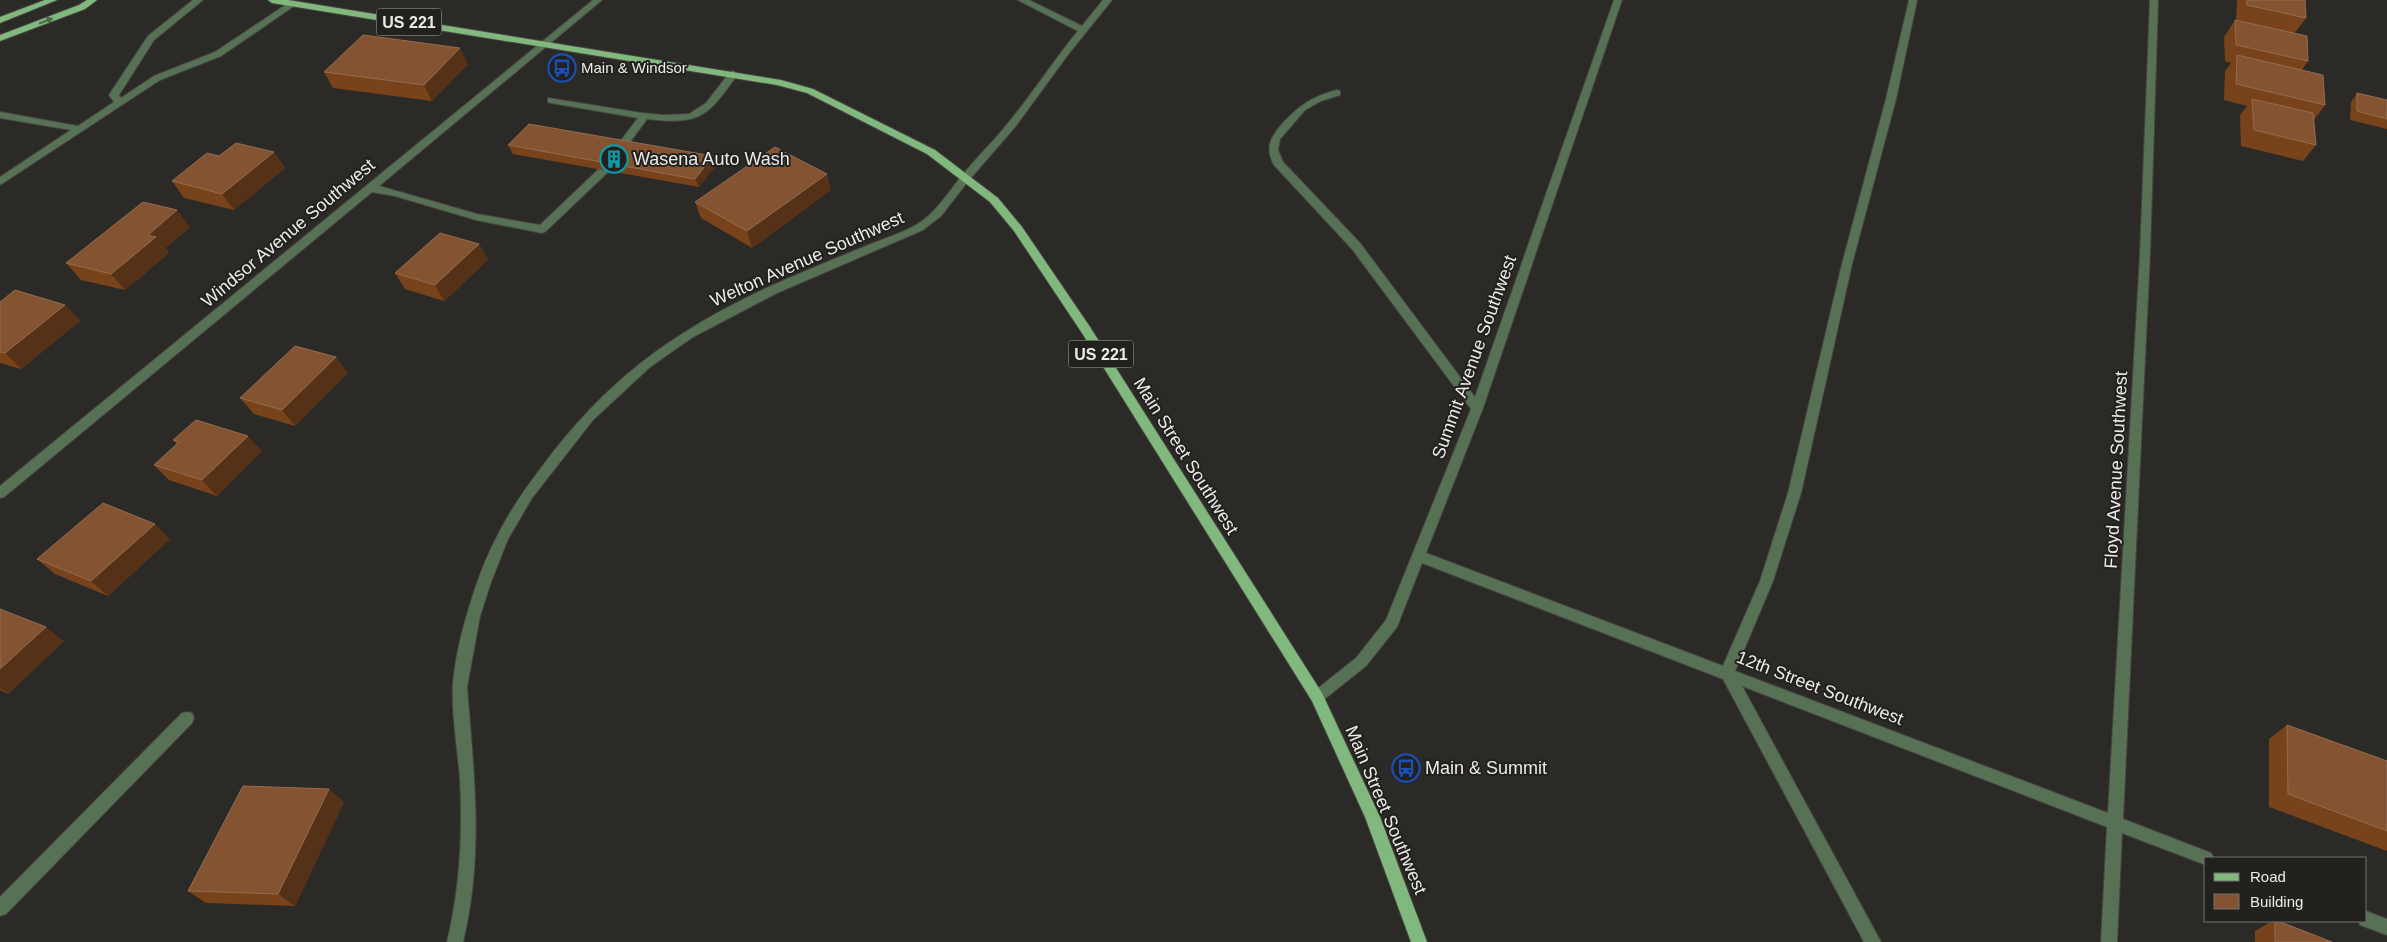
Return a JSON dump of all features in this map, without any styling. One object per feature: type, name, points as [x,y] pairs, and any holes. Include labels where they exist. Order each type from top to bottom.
[{"type":"main road","points":[[0,20],[53,0]]},
{"type":"main road","points":[[0,38],[82,7],[93,0]]},
{"type":"main road","name":"Main Street Southwest","points":[[272,0],[778,82],[810,91],[930,152],[994,200],[1018,229],[1086,330],[1317,697],[1349,760],[1400,883],[1419,942]]},
{"type":"street","points":[[119,103],[114,95],[151,38],[198,0]]},
{"type":"street","name":"Windsor Avenue Southwest","points":[[0,493],[598,0]]},
{"type":"street","points":[[1022,0],[1084,30]]},
{"type":"street","name":"Welton Avenue Southwest","points":[[454,942],[462,920],[470,852],[460,687],[463,660],[474,608],[497,547],[525,498],[560,450],[598,406],[641,366],[688,334],[749,300],[919,228],[938,214],[965,178],[1012,125],[1108,0]]},
{"type":"street","name":"Summit Avenue Southwest","points":[[1317,697],[1361,662],[1392,623],[1420,556],[1476,408],[1618,0]]},
{"type":"street","points":[[1873,942],[1727,672],[1772,568],[1797,484],[1816,408],[1847,265],[1904,49],[1913,0]]},
{"type":"street","name":"Floyd Avenue Southwest","points":[[2109,942],[2145,254],[2154,0]]},
{"type":"street","points":[[0,182],[157,78],[218,54],[294,4]]},
{"type":"street","points":[[551,100],[644,115],[671,118],[691,117],[707,108],[733,74]]},
{"type":"street","points":[[1337,93],[1318,99],[1302,108],[1275,138],[1273,150],[1278,163],[1356,246],[1476,408]]},
{"type":"street","points":[[0,115],[80,129]]},
{"type":"street","points":[[370,188],[396,193],[476,217],[542,229],[604,170],[644,115]]},
{"type":"street","name":"12th Street Southwest","points":[[1420,556],[1727,672],[2204,857]]},
{"type":"street","points":[[0,908],[187,718]]},
{"type":"street","points":[[2367,919],[2387,927]]},
{"type":"building","points":[[2247,0],[2305,0],[2306,18],[2247,5]]},
{"type":"building","points":[[2235,20],[2307,36],[2308,61],[2236,45]]},
{"type":"building","points":[[363,35],[460,48],[424,85],[324,72]]},
{"type":"building","points":[[2237,55],[2323,75],[2325,105],[2236,84]]},
{"type":"building","points":[[2357,93],[2387,100],[2387,119],[2357,111]]},
{"type":"building","points":[[2252,99],[2313,113],[2316,145],[2254,130]]},
{"type":"building","name":"Wasena Auto Wash","points":[[529,124],[713,156],[695,179],[508,145]]},
{"type":"building","points":[[236,143],[274,152],[222,194],[172,181],[207,153],[219,156]]},
{"type":"building","points":[[775,147],[827,174],[747,231],[695,202]]},
{"type":"building","points":[[143,202],[177,210],[148,235],[156,237],[111,274],[66,263]]},
{"type":"building","points":[[440,233],[479,244],[435,285],[395,273]]},
{"type":"building","points":[[15,290],[65,305],[5,353],[0,352],[0,302]]},
{"type":"building","points":[[295,346],[336,357],[282,410],[240,398]]},
{"type":"building","points":[[196,420],[248,436],[202,480],[154,465],[179,442],[173,440]]},
{"type":"building","points":[[103,503],[155,524],[91,581],[37,559]]},
{"type":"building","points":[[0,609],[46,627],[0,669]]},
{"type":"building","points":[[2287,725],[2387,761],[2387,831],[2288,794]]},
{"type":"building","points":[[243,786],[329,789],[278,894],[188,891]]},
{"type":"building","points":[[2275,922],[2281,922],[2332,942],[2275,942]]},
{"type":"place","name":"Main & Windsor","points":[[562,68]]},
{"type":"place","name":"Wasena Auto Wash","points":[[614,159]]},
{"type":"place","name":"Main & Summit","points":[[1406,768]]}]
